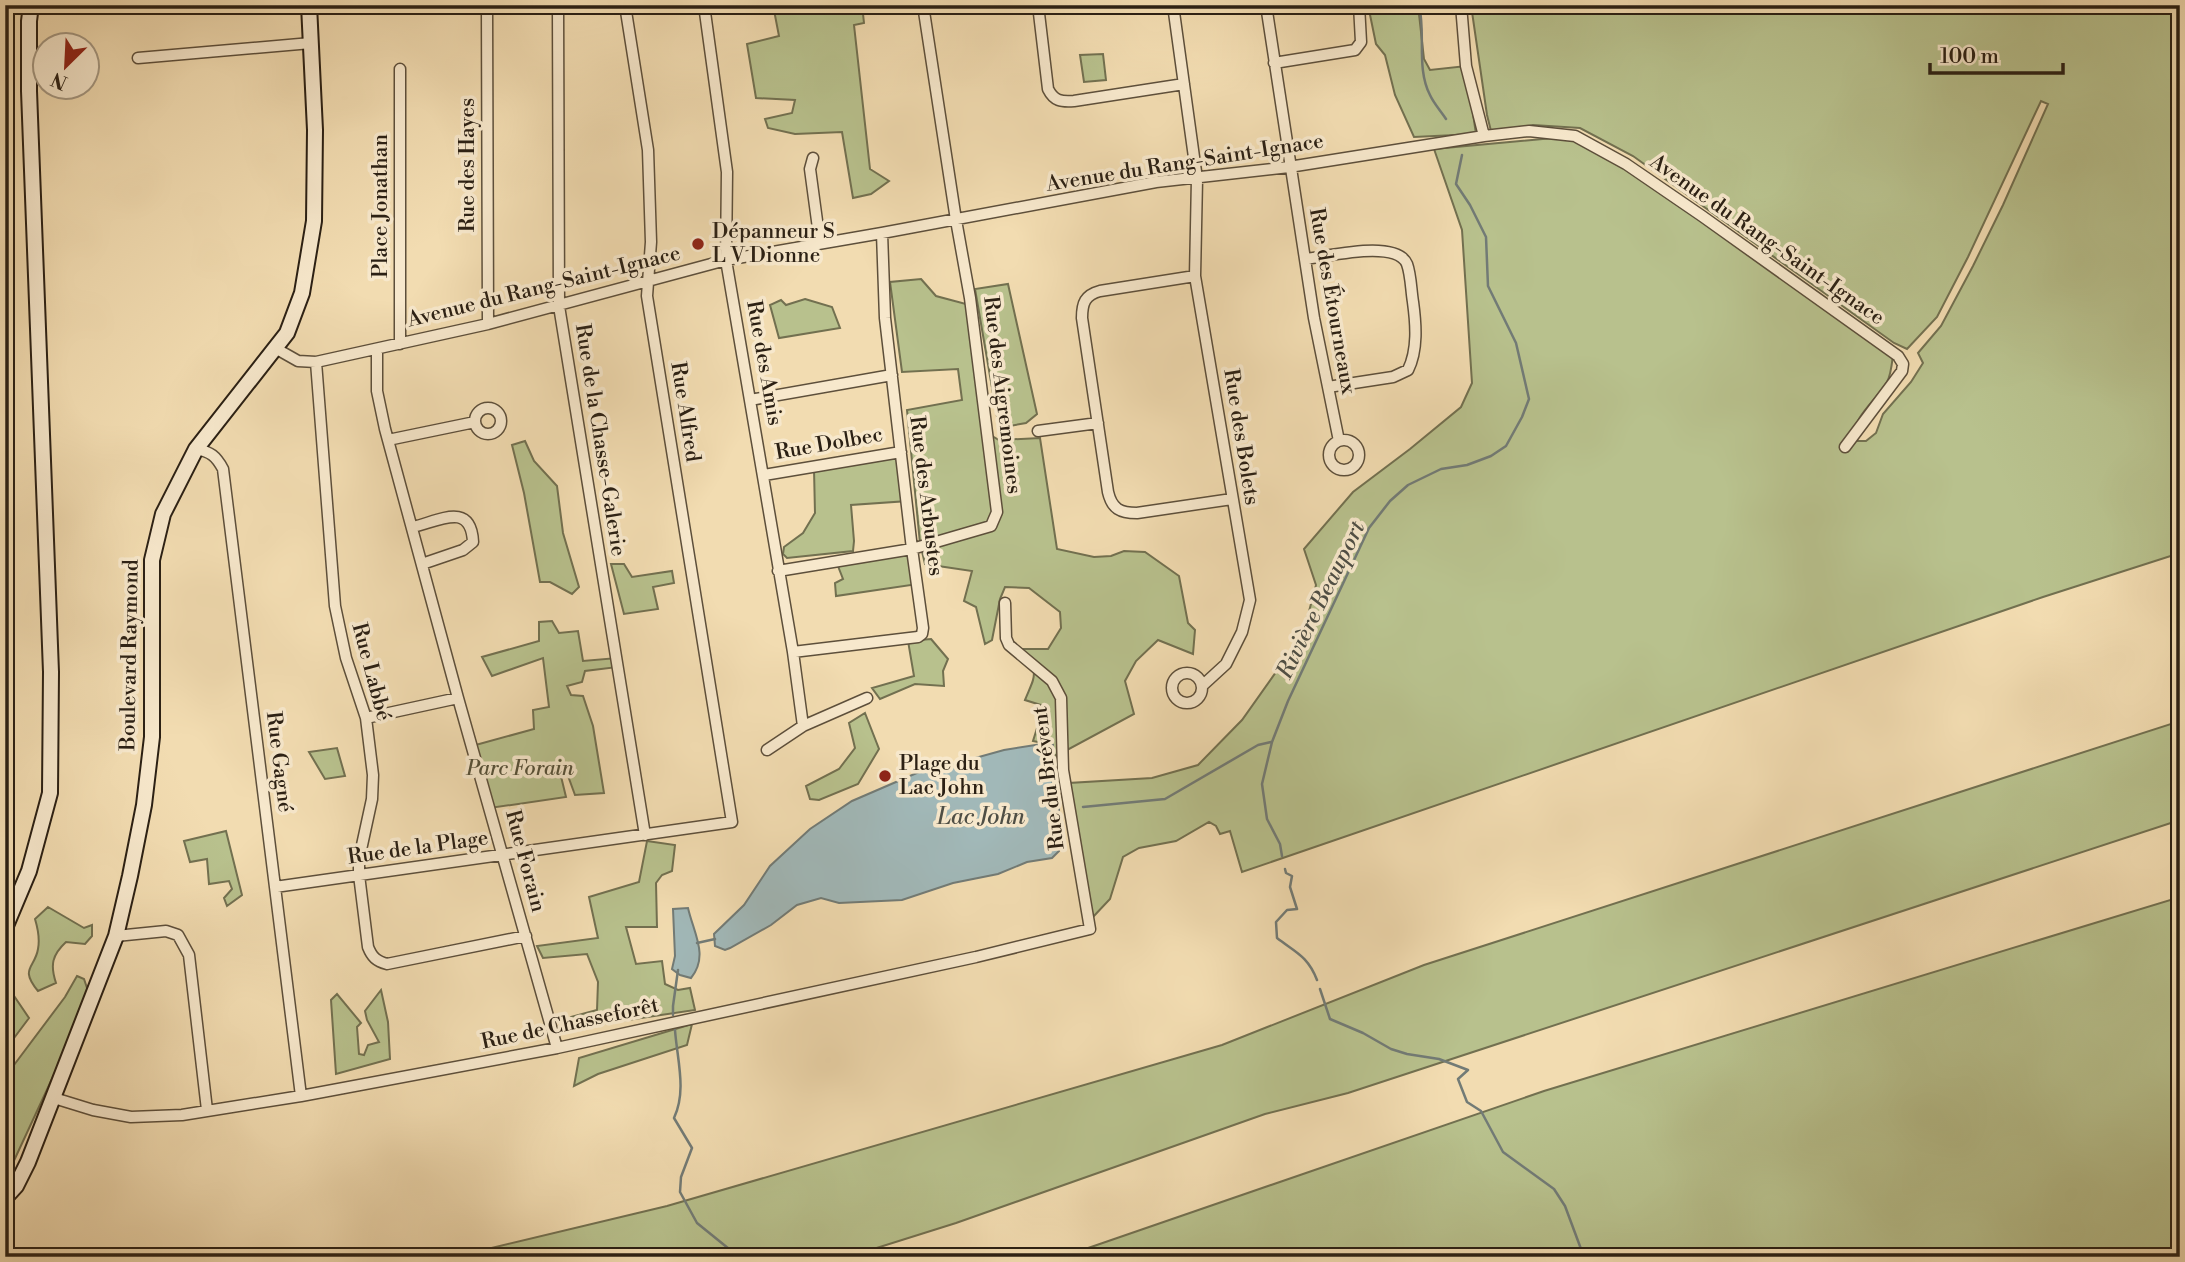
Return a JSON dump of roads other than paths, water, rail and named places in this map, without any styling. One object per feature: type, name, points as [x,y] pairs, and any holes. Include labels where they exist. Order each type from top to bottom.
[{"type":"street","points":[[5,928],[30,871],[50,793],[51,672],[29,91],[31,5]]},
{"type":"street","name":"Boulevard Raymond","points":[[5,1198],[16,1186],[29,1162],[116,936],[144,805],[152,737],[152,560],[163,514],[196,449],[287,332],[302,293],[314,221],[315,130],[309,5]]},
{"type":"street","name":"Rue des Hayes","points":[[487,5],[488,324]]},
{"type":"street","name":"Rue de la Chasse-Galerie","points":[[558,5],[559,306],[645,835]]},
{"type":"street","name":"Rue Alfred","points":[[625,5],[648,150],[651,242],[647,296],[732,822]]},
{"type":"street","name":"Rue des Amis","points":[[704,5],[727,172],[726,260],[764,475],[803,726]]},
{"type":"street","points":[[923,5],[956,220]]},
{"type":"street","points":[[1038,5],[1048,89],[1058,101],[1074,102],[1184,84]]},
{"type":"street","name":"Rue des Bolets","points":[[1173,5],[1196,179],[1195,276],[1250,600],[1242,632],[1226,664],[1202,686]]},
{"type":"street","name":"Rue des Étourneaux","points":[[1266,5],[1289,167],[1339,441]]},
{"type":"street","points":[[1274,63],[1355,50],[1361,42],[1359,5]]},
{"type":"street","points":[[1461,5],[1466,66],[1484,136]]},
{"type":"street","points":[[138,58],[311,43]]},
{"type":"street","name":"Place Jonathan","points":[[400,69],[400,344]]},
{"type":"street","name":"Avenue du Rang-Saint-Ignace","points":[[275,348],[299,361],[316,362],[488,324],[726,260],[1156,182],[1289,167],[1529,131],[1576,136],[1626,164],[1898,356],[1903,364],[1902,371],[1845,447]]},
{"type":"street","points":[[813,158],[810,169],[820,243]]},
{"type":"street","name":"Rue des Aigremoines","points":[[778,571],[912,549],[991,526],[997,512],[970,298],[956,220]]},
{"type":"street","name":"Rue des Arbustes","points":[[793,652],[922,634],[923,621],[885,318],[882,233]]},
{"type":"street","points":[[1305,259],[1380,250],[1396,254],[1407,264],[1414,323],[1414,356],[1408,370],[1392,377],[1328,387]]},
{"type":"street","points":[[1195,276],[1100,291],[1085,299],[1082,317],[1108,492],[1116,510],[1137,513],[1232,499]]},
{"type":"street","name":"Rue Forain","points":[[377,349],[377,391],[388,440],[557,1048]]},
{"type":"street","name":"Rue Labbé","points":[[316,362],[335,607],[346,658],[366,718],[373,775],[372,799],[359,859],[368,947],[378,962],[387,964],[526,936]]},
{"type":"street","points":[[750,400],[892,375]]},
{"type":"street","points":[[388,440],[475,422]]},
{"type":"street","points":[[1038,431],[1098,423]]},
{"type":"street","name":"Rue Gagné","points":[[196,449],[216,456],[223,469],[301,1096]]},
{"type":"street","name":"Rue Dolbec","points":[[764,475],[901,452]]},
{"type":"street","points":[[413,527],[449,517],[459,517],[467,521],[472,528],[473,542],[463,550],[422,564]]},
{"type":"street","name":"Rue du Brévent","points":[[1005,603],[1006,638],[1009,645],[1052,681],[1061,698],[1063,770],[1090,929]]},
{"type":"street","points":[[366,718],[458,698]]},
{"type":"street","points":[[767,750],[803,726],[867,698]]},
{"type":"street","name":"Rue de la Plage","points":[[275,887],[732,822]]},
{"type":"street","name":"Rue de Chasseforêt","points":[[54,1098],[93,1110],[131,1116],[182,1115],[301,1096],[557,1048],[976,957],[1090,929]]},
{"type":"street","points":[[116,936],[166,931],[178,935],[189,955],[207,1110]]},
{"type":"water","name":"Lac John","points":[[1048,743],[1053,745],[1049,771],[1059,803],[1059,851],[1052,858],[1027,862],[998,874],[953,883],[902,900],[839,903],[821,898],[797,905],[771,925],[730,948],[725,950],[715,946],[714,934],[744,905],[770,866],[810,829],[852,801],[926,769],[1004,750]]},
{"type":"water","points":[[688,908],[700,953],[691,978],[672,969],[675,956],[673,909]]},
{"type":"waterway","name":"Rivière Beauport","points":[[1419,5],[1423,74],[1432,98],[1446,119]]},
{"type":"waterway","name":"Rivière Beauport","points":[[1282,856],[1280,844],[1267,819],[1262,784],[1272,742],[1288,701],[1369,528],[1390,501],[1408,485],[1441,469],[1467,465],[1491,456],[1506,446],[1529,399],[1516,343],[1488,286],[1486,237],[1456,184],[1462,155]]},
{"type":"waterway","points":[[1083,807],[1165,799],[1258,745],[1271,742]]},
{"type":"waterway","name":"Rivière Beauport","points":[[1285,869],[1286,873],[1292,876],[1290,887],[1297,909],[1287,910],[1276,922],[1277,938],[1305,960],[1317,980]]},
{"type":"waterway","points":[[697,943],[715,939]]},
{"type":"waterway","points":[[673,1015],[678,970]]},
{"type":"waterway","name":"Rivière Beauport","points":[[1320,989],[1330,1019],[1391,1049],[1439,1059],[1468,1070],[1458,1079],[1467,1102],[1481,1111],[1503,1152],[1554,1189],[1565,1206],[1584,1257]]},
{"type":"waterway","points":[[675,1030],[681,1086],[674,1118],[692,1148],[681,1177],[680,1192],[697,1223],[739,1257]]},
{"type":"place","name":"Dépanneur S L V Dionne","points":[[698,244]]},
{"type":"place","name":"Plage du Lac John","points":[[885,776]]},
{"type":"park label","name":"Parc Forain","points":[[520,769]]}]
